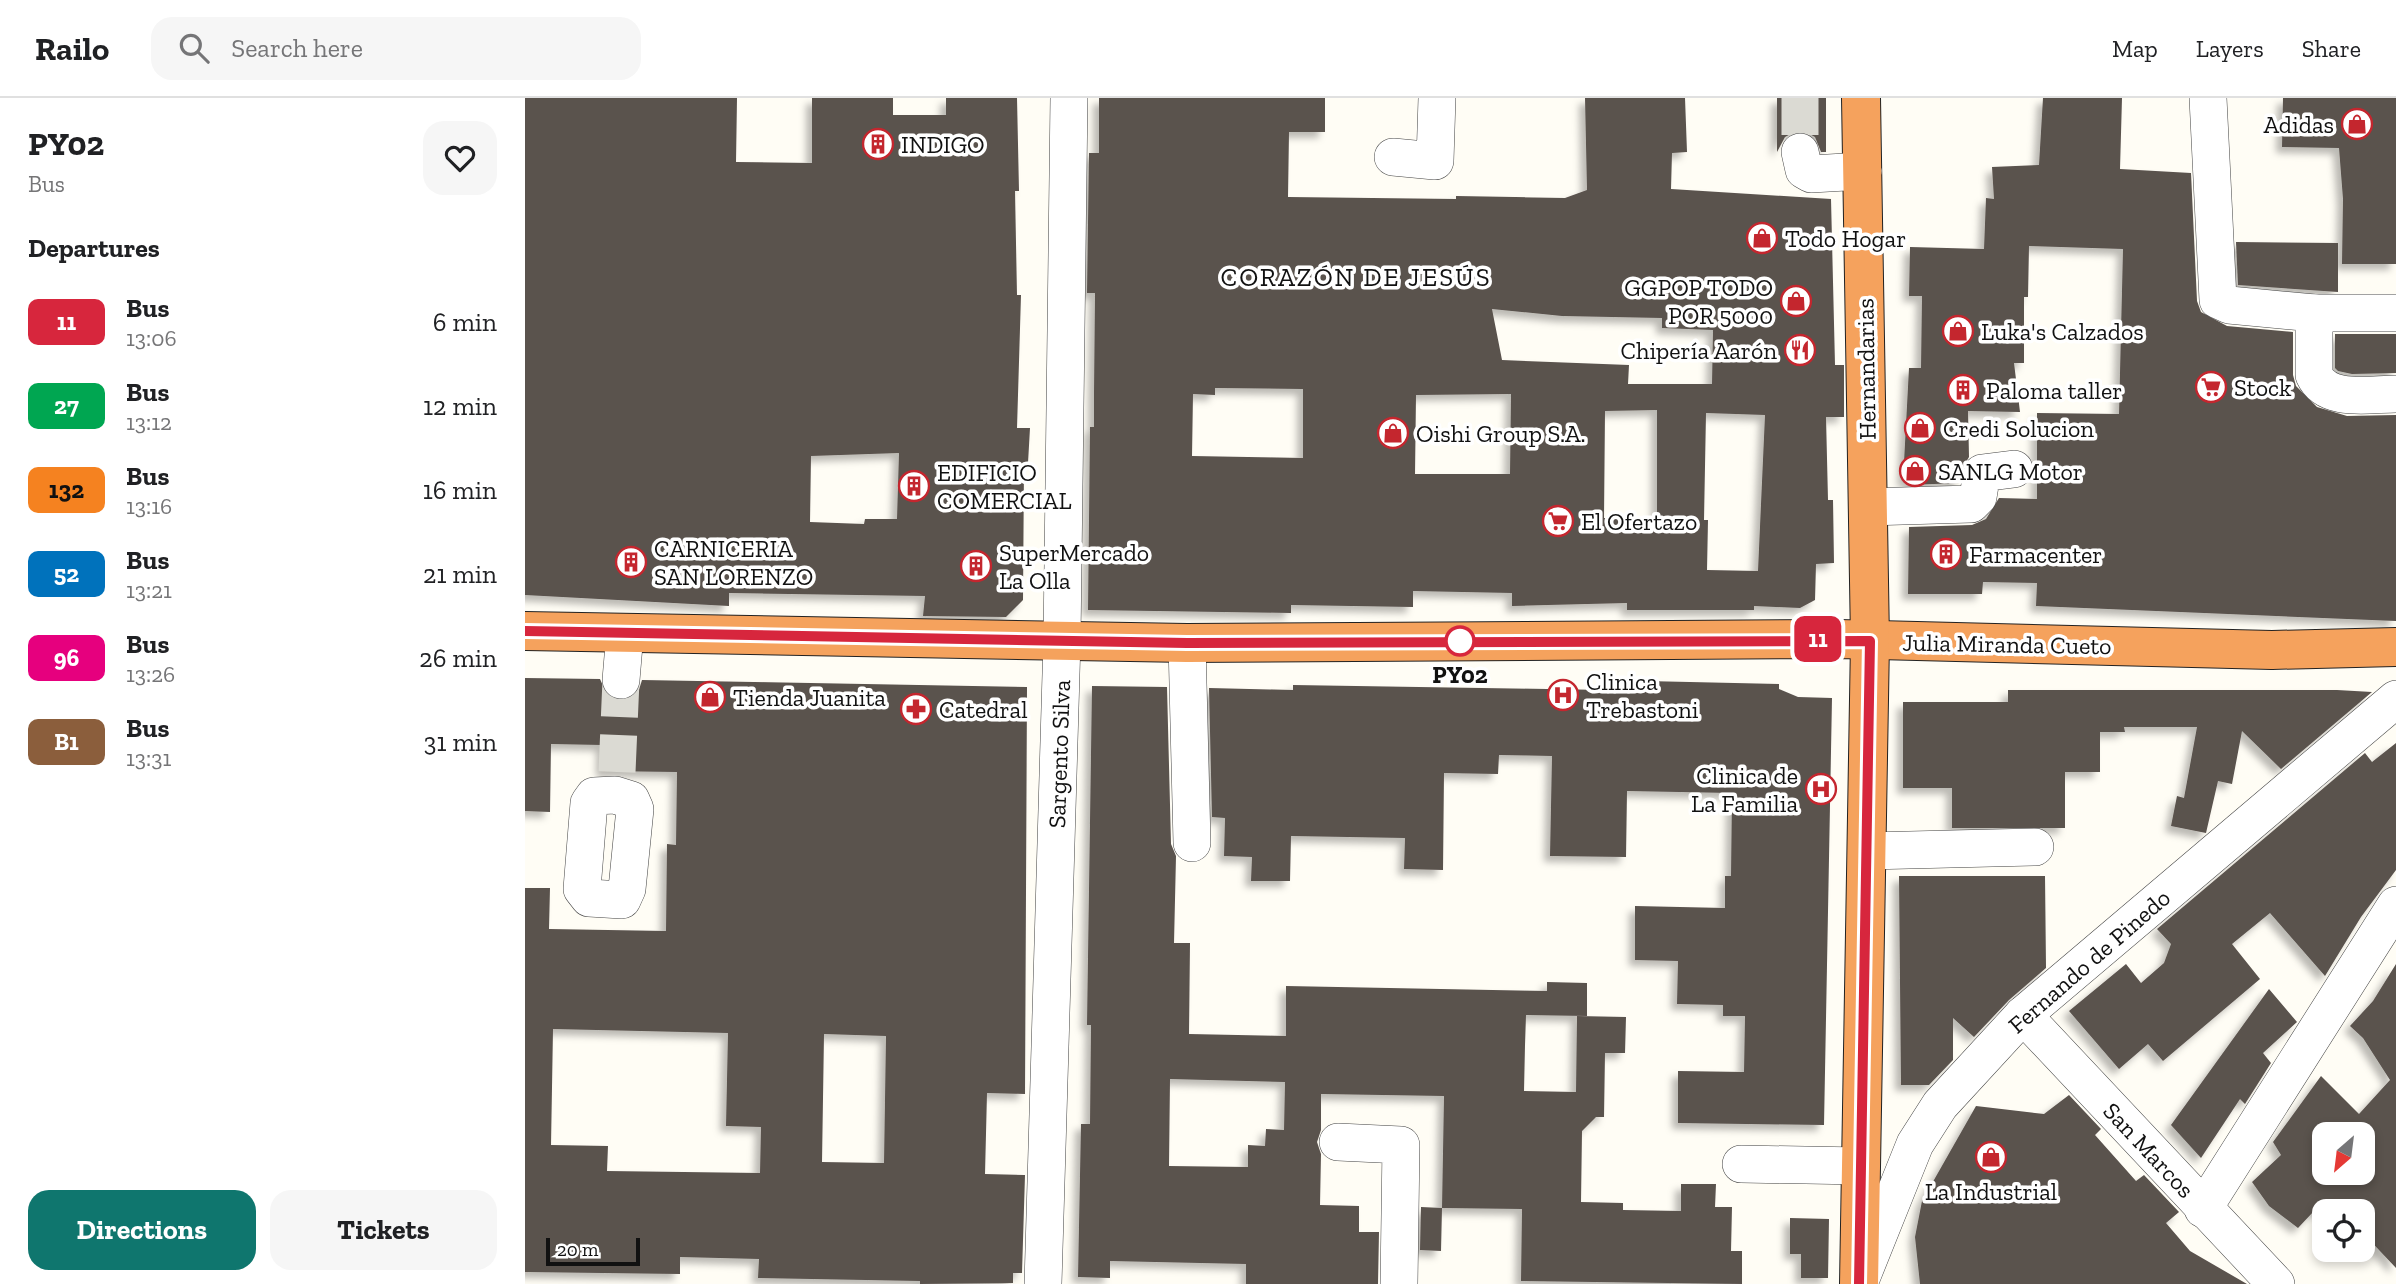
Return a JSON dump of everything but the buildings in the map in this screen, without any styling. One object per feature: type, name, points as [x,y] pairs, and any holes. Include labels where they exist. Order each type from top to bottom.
[{"type":"highway","name":"Hernandarias","points":[[1859,1283],[1870,641],[1861,98]]},
{"type":"highway","name":"Julia Miranda Cueto","points":[[525,631],[1187,643],[1870,641],[2272,650],[2396,647]]},
{"type":"street","name":"Sargento Silva","points":[[1043,1284],[1062,640],[1069,98]]},
{"type":"street","points":[[1393,158],[1434,161],[1437,98]]},
{"type":"street","points":[[2209,98],[2218,300],[2229,305],[2313,313],[2396,313]]},
{"type":"street","points":[[1800,152],[1804,170],[1811,174],[1863,171]]},
{"type":"street","points":[[2313,313],[2314,374],[2318,384],[2326,391],[2338,394],[2396,394]]},
{"type":"street","points":[[1868,507],[1971,504],[1978,497],[1982,473],[2014,469]]},
{"type":"street","points":[[621,680],[625,633]]},
{"type":"street","points":[[1187,643],[1192,843]]},
{"type":"street","name":"Fernando de Pinedo","points":[[1859,1283],[1915,1144],[1940,1105],[2024,1015],[2396,699]]},
{"type":"street","points":[[1867,851],[2035,847]]},
{"type":"street","points":[[2203,1209],[2396,905]]},
{"type":"street","name":"San Marcos","points":[[2024,1015],[2276,1284]]},
{"type":"street","points":[[1338,1142],[1401,1145],[1399,1284]]},
{"type":"street","points":[[1741,1164],[1861,1166]]},
{"type":"tunnel","points":[[1800,98],[1800,152]]},
{"type":"tunnel","points":[[617,772],[621,680]]},
{"type":"bus line","name":"11","points":[[525,631],[1187,643],[1870,641],[1859,1284]]},
{"type":"place","name":"Adidas","points":[[2357,124]]},
{"type":"place","name":"INDIGO","points":[[878,144]]},
{"type":"place","name":"Todo Hogar","points":[[1762,238]]},
{"type":"place","name":"GGPOP TODO POR 5000","points":[[1796,301]]},
{"type":"place","name":"Luka's Calzados","points":[[1958,331]]},
{"type":"place","name":"Chipería Aarón","points":[[1800,350]]},
{"type":"place","name":"Stock","points":[[2211,387]]},
{"type":"place","name":"Paloma taller","points":[[1963,390]]},
{"type":"place","name":"Credi Solucion","points":[[1920,428]]},
{"type":"place","name":"Oishi Group S.A.","points":[[1393,433]]},
{"type":"place","name":"SANLG Motor","points":[[1915,471]]},
{"type":"place","name":"EDIFICIO COMERCIAL","points":[[914,486]]},
{"type":"place","name":"El Ofertazo","points":[[1558,521]]},
{"type":"place","name":"Farmacenter","points":[[1946,554]]},
{"type":"place","name":"CARNICERIA SAN LORENZO","points":[[631,562]]},
{"type":"place","name":"SuperMercado La Olla","points":[[976,566]]},
{"type":"place","name":"PY02","points":[[1460,641]]},
{"type":"place","name":"Clinica Trebastoni","points":[[1563,695]]},
{"type":"place","name":"Tienda Juanita","points":[[710,697]]},
{"type":"place","name":"Catedral","points":[[916,709]]},
{"type":"place","name":"Clinica de La Familia","points":[[1821,789]]},
{"type":"place","name":"La Industrial","points":[[1991,1157]]},
{"type":"district","name":"CORAZÓN DE JESÚS","points":[[1356,277]]}]
